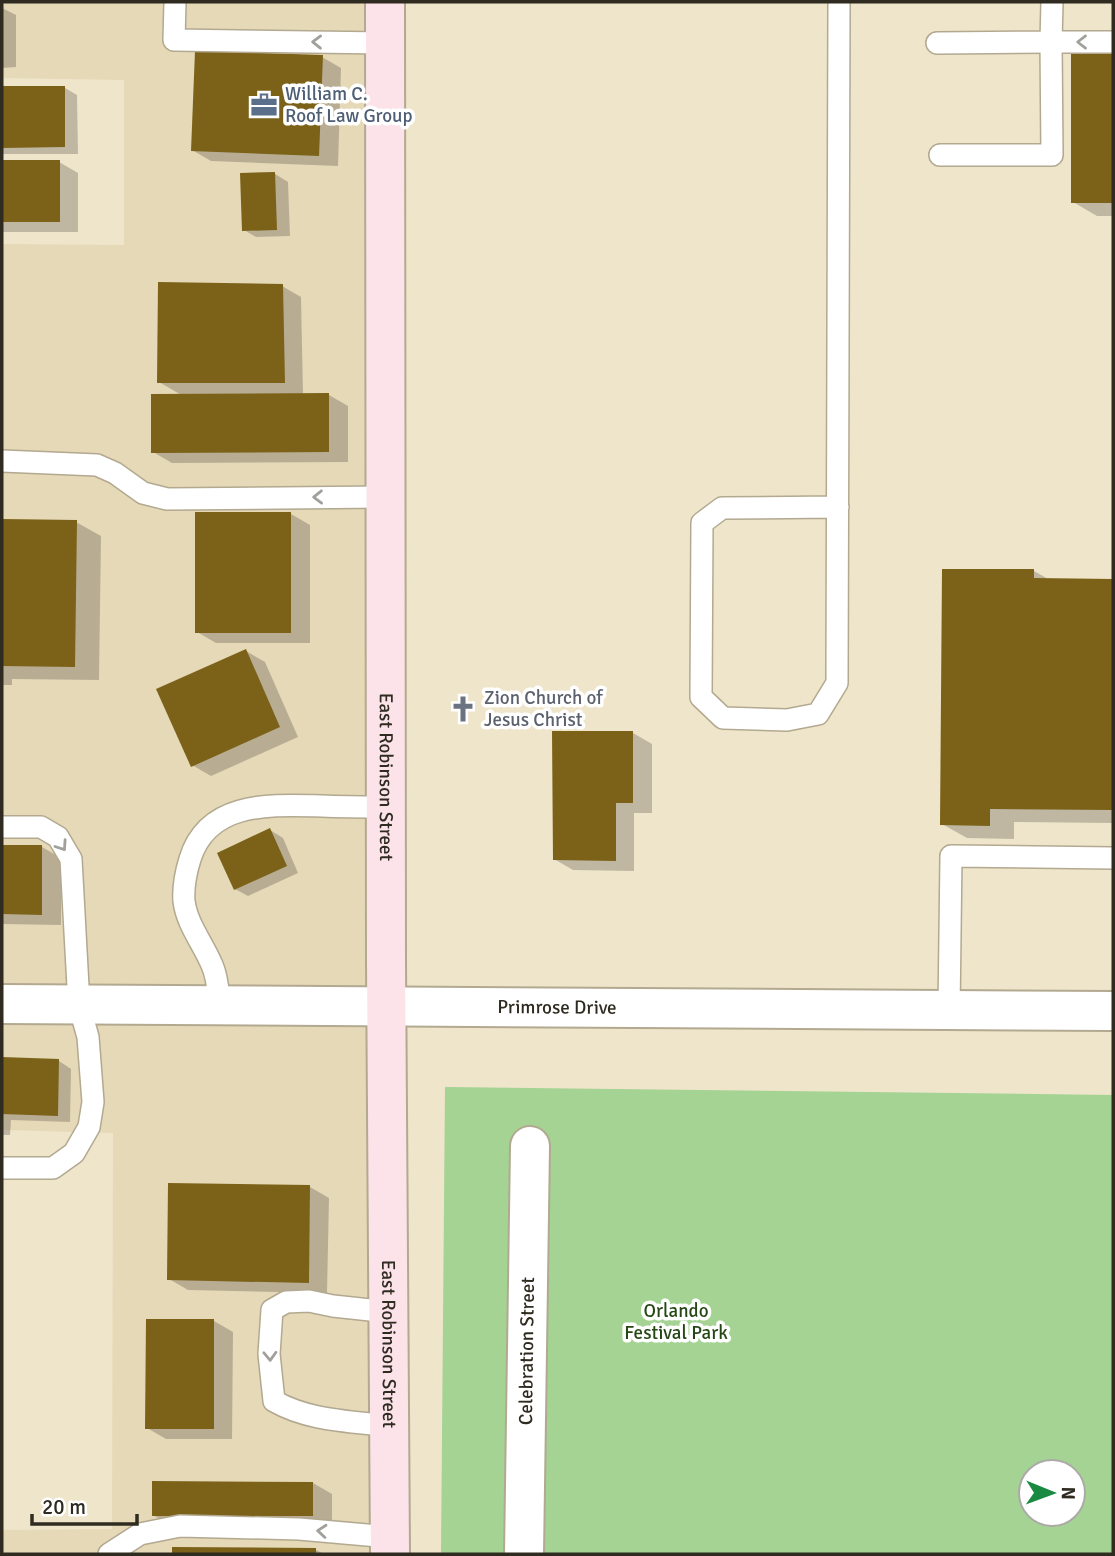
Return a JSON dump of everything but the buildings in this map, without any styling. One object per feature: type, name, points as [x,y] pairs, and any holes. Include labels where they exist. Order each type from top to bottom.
[{"type":"main road","name":"East Robinson Street","points":[[385,2],[386,1008],[390,1545]]},
{"type":"street","name":"Primrose Drive","points":[[2,1004],[1113,1011]]},
{"type":"street","name":"Celebration Street","points":[[524,1554],[530,1146]]},
{"type":"lane","points":[[175,2],[174,40],[385,43]]},
{"type":"lane","points":[[838,507],[722,508],[702,523],[701,697],[723,718],[787,720],[818,714],[837,683],[838,507],[839,2]]},
{"type":"lane","points":[[940,155],[1052,155],[1052,2]]},
{"type":"lane","points":[[937,43],[1113,42]]},
{"type":"lane","points":[[2,461],[97,465],[122,477],[143,493],[167,499],[386,497]]},
{"type":"lane","points":[[220,1007],[213,966],[191,926],[184,902],[188,865],[194,847],[204,831],[216,822],[249,807],[386,807]]},
{"type":"lane","points":[[2,827],[41,827],[58,837],[71,859],[79,1005],[88,1037],[93,1073],[93,1102],[89,1127],[74,1153],[53,1168],[2,1168]]},
{"type":"lane","points":[[949,1010],[951,856],[1113,858]]},
{"type":"lane","points":[[388,1312],[309,1301],[286,1302],[272,1310],[269,1354],[274,1401],[292,1411],[319,1417],[389,1426]]},
{"type":"lane","points":[[109,1554],[140,1534],[180,1526],[299,1528],[390,1545]]},
{"type":"shaded area","points":[[2,2],[386,2],[378,1554],[2,1554],[2,1530],[112,1529],[113,1133],[2,1130],[2,244],[124,245],[124,80],[2,78]]},
{"type":"green space","name":"Orlando Festival Park","points":[[445,1087],[1113,1095],[1113,1554],[441,1554]]},
{"type":"place","name":"William C. Roof Law Group","points":[[264,105]]},
{"type":"place","name":"Zion Church of Jesus Christ","points":[[463,709]]}]
